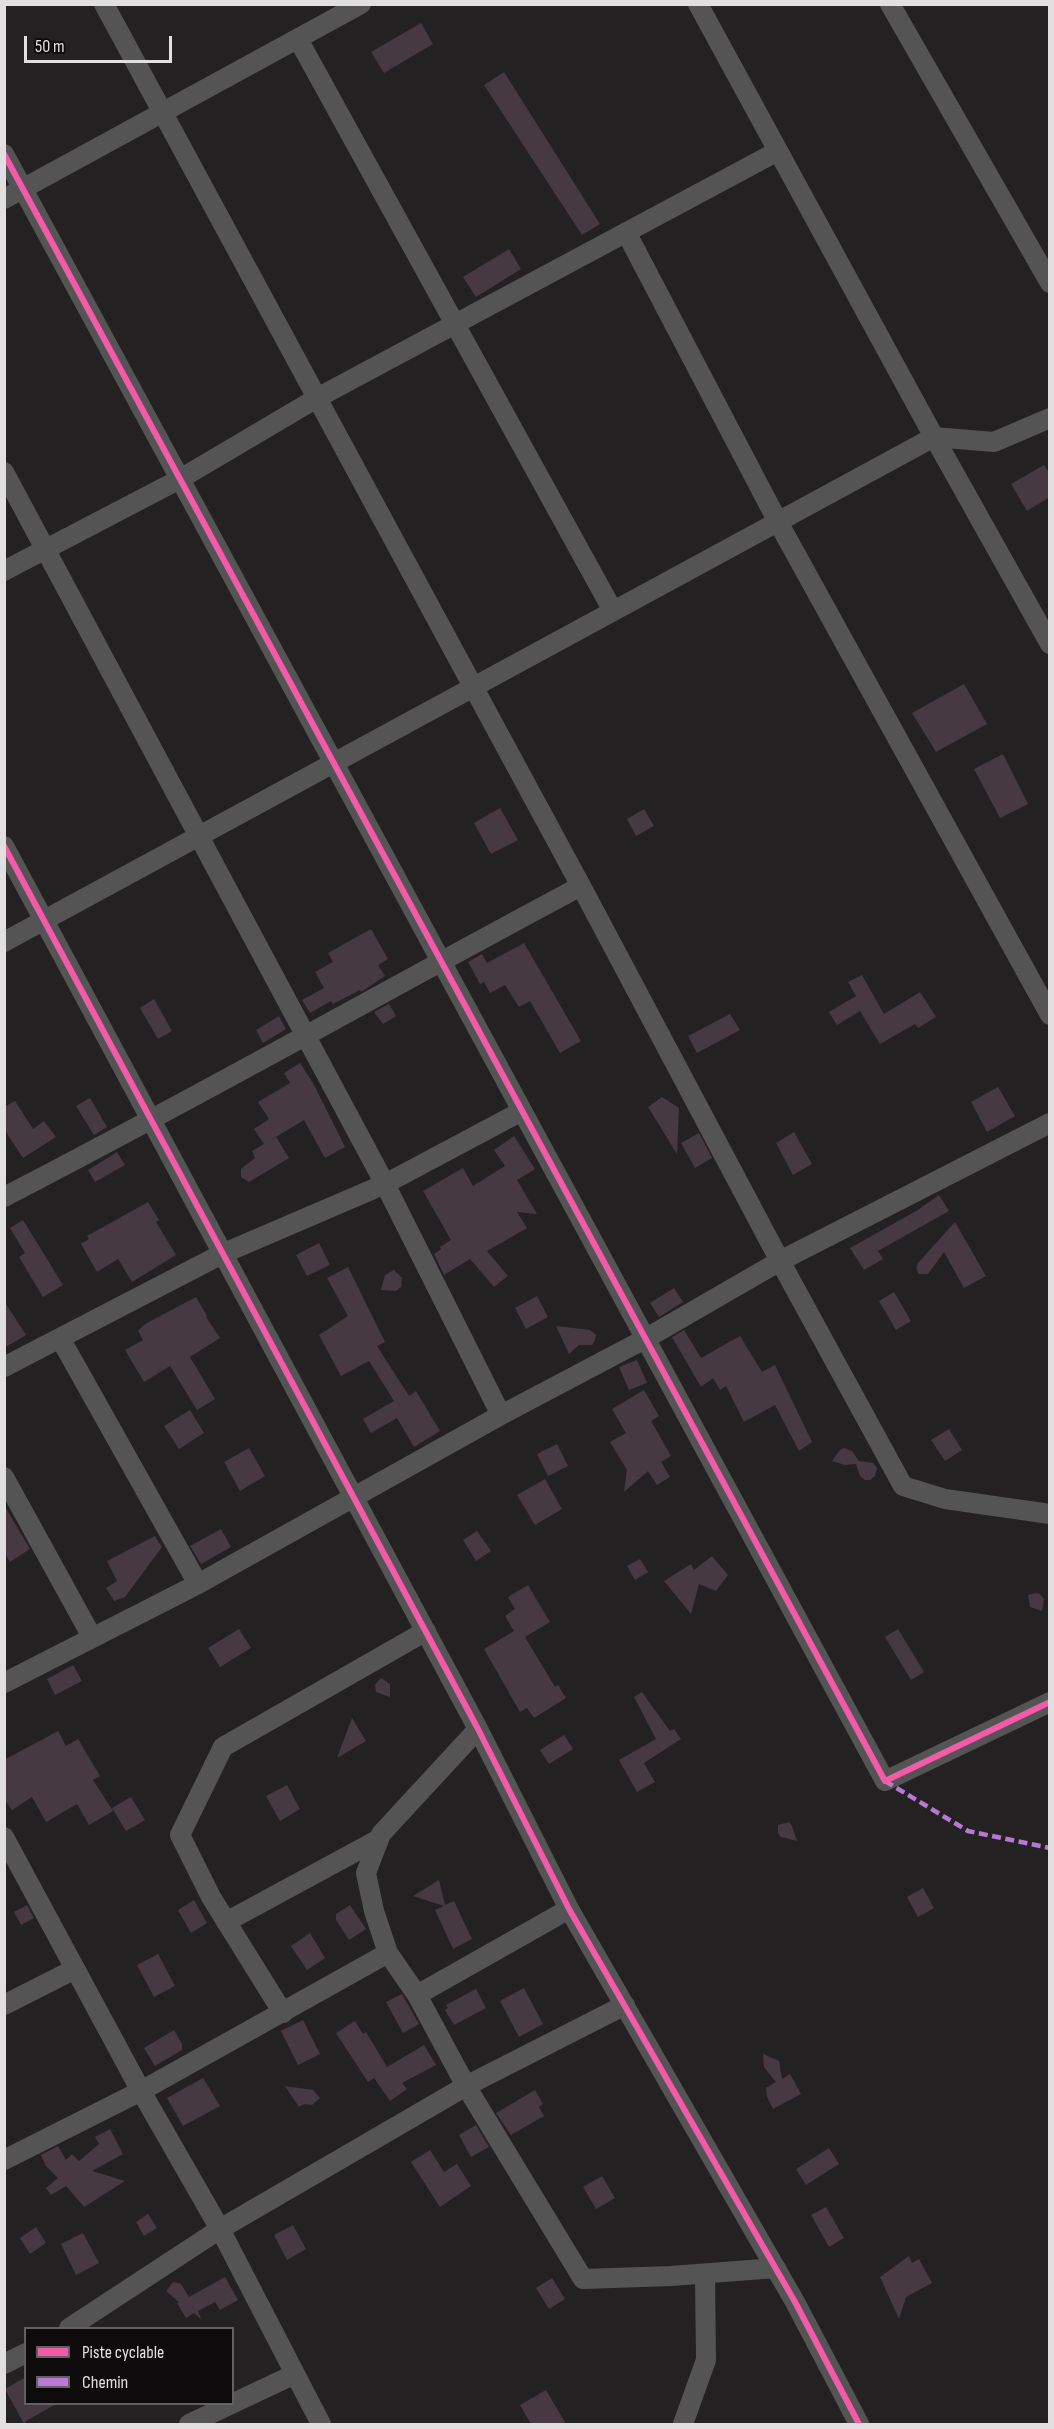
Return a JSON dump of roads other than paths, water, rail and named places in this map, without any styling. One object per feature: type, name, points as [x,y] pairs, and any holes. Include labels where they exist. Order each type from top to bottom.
[{"type":"street","points":[[104,4],[903,1486],[945,1499],[1050,1514]]},
{"type":"street","points":[[4,200],[361,4]]},
{"type":"street","points":[[698,4],[934,437],[1050,644]]},
{"type":"street","points":[[890,4],[1050,283]]},
{"type":"street","points":[[298,39],[613,611]]},
{"type":"street","points":[[4,571],[180,479],[317,398],[778,151]]},
{"type":"street","points":[[4,154],[885,1781],[1050,1702]]},
{"type":"street","points":[[626,232],[778,522],[1050,1015]]},
{"type":"street","points":[[4,942],[934,437],[994,442],[1050,418]]},
{"type":"street","points":[[4,472],[307,1036],[385,1184],[501,1415]]},
{"type":"street","points":[[4,846],[426,1631],[569,1909],[776,2268],[859,2424]]},
{"type":"street","points":[[4,1197],[153,1120],[580,886]]},
{"type":"street","points":[[4,1367],[222,1254],[385,1184],[522,1111]]},
{"type":"street","points":[[4,1683],[198,1584],[501,1415],[645,1339],[780,1261],[1050,1123]]},
{"type":"street","points":[[60,1338],[198,1584]]},
{"type":"street","points":[[4,1477],[92,1637]]},
{"type":"street","points":[[283,2013],[211,1897],[180,1835],[223,1747],[426,1631]]},
{"type":"street","points":[[478,1729],[381,1834],[366,1874],[374,1911],[388,1953],[417,1995],[466,2086],[583,2279],[705,2274],[776,2268]]},
{"type":"street","points":[[4,1837],[141,2091],[220,2229],[321,2424]]},
{"type":"street","points":[[226,1922],[379,1839]]},
{"type":"street","points":[[417,1995],[569,1909]]},
{"type":"street","points":[[4,2160],[141,2091],[388,1953]]},
{"type":"street","points":[[4,2005],[75,1969]]},
{"type":"street","points":[[71,2327],[220,2229],[466,2086],[625,2005]]},
{"type":"street","points":[[682,2424],[706,2360],[705,2274]]},
{"type":"street","points":[[4,2364],[24,2354]]},
{"type":"street","points":[[234,2403],[295,2374]]},
{"type":"street","points":[[189,2424],[229,2405]]}]
